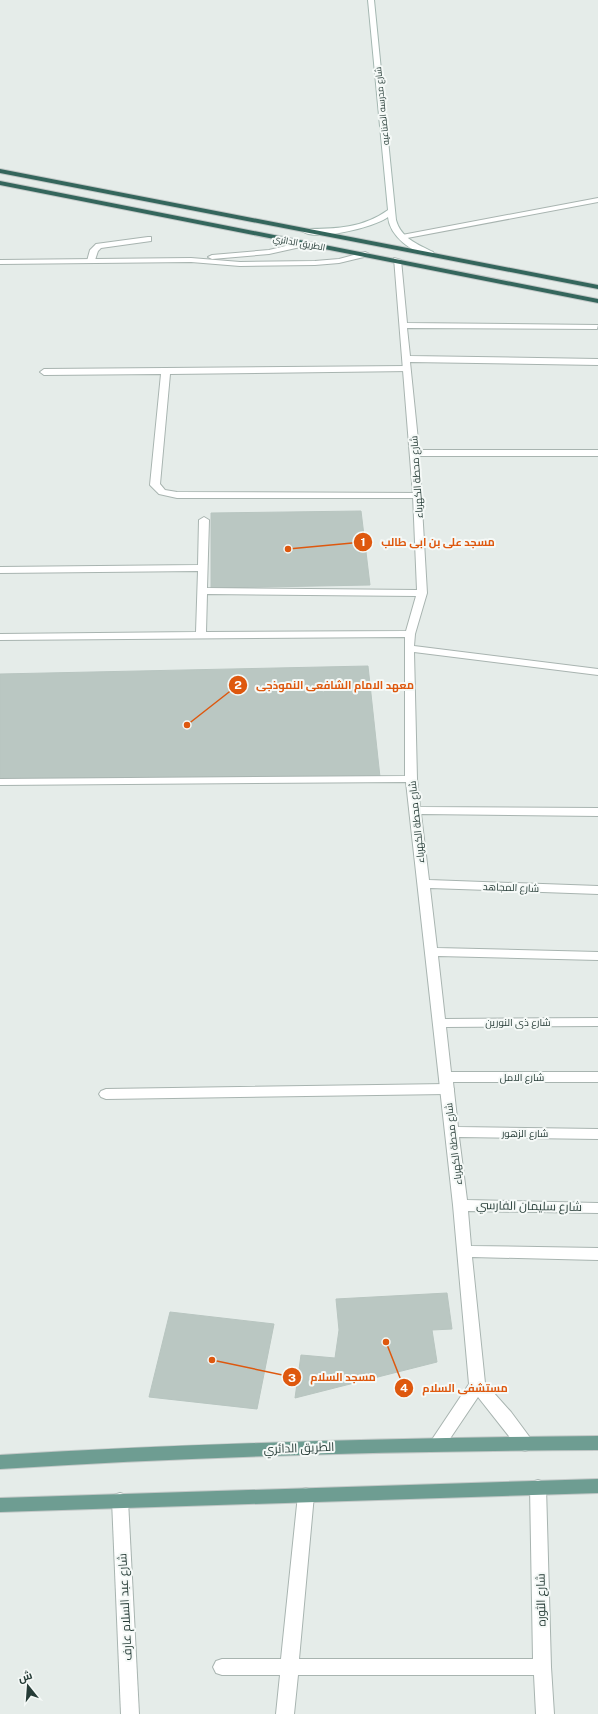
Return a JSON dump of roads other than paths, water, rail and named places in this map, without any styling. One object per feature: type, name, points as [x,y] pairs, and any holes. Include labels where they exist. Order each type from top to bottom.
[{"type":"highway","name":"الطريق الدائري","points":[[0,170],[301,231],[430,254],[598,287]]},
{"type":"highway","name":"الطريق الدائري","points":[[0,183],[302,244],[397,260],[598,301]]},
{"type":"main road","name":"الطريق الدائري","points":[[0,1462],[109,1455],[437,1444],[598,1443]]},
{"type":"main road","points":[[0,1505],[598,1486]]},
{"type":"street","name":"شارع مدرسه الصناعيه","points":[[371,0],[392,211],[391,221],[395,229],[402,237],[412,245],[430,254]]},
{"type":"street","points":[[402,237],[598,200]]},
{"type":"street","points":[[301,231],[324,232],[367,226],[382,219],[392,211]]},
{"type":"street","points":[[92,261],[94,250],[99,246],[148,239]]},
{"type":"street","points":[[191,260],[269,252],[302,244]]},
{"type":"street","points":[[0,262],[191,260],[240,264],[314,263],[339,261],[365,254]]},
{"type":"street","name":"شارع محطة الكهرباء","points":[[397,260],[415,453],[422,594],[410,634],[409,648],[411,780],[460,1205],[477,1385]]},
{"type":"street","points":[[403,325],[597,327]]},
{"type":"street","points":[[44,372],[166,371],[407,364],[598,362]]},
{"type":"street","points":[[166,371],[155,485],[162,492],[177,495],[418,495]]},
{"type":"street","points":[[415,453],[598,453]]},
{"type":"street","points":[[201,636],[204,520]]},
{"type":"street","points":[[0,570],[203,568]]},
{"type":"street","points":[[202,591],[422,594]]},
{"type":"street","points":[[0,637],[410,634]]},
{"type":"street","points":[[409,648],[598,672]]},
{"type":"street","points":[[0,782],[411,780]]},
{"type":"street","points":[[415,810],[598,812]]},
{"type":"street","name":"شارع المجاهد","points":[[423,884],[598,890]]},
{"type":"street","points":[[431,952],[598,956]]},
{"type":"street","name":"شارع ذى النورين","points":[[439,1023],[598,1022]]},
{"type":"street","name":"شارع الامل","points":[[106,1094],[598,1077]]},
{"type":"street","name":"شارع الزهور","points":[[451,1132],[598,1134]]},
{"type":"street","name":"شارع سليمان الفارسي","points":[[460,1205],[598,1208]]},
{"type":"street","points":[[465,1251],[598,1254]]},
{"type":"street","points":[[437,1444],[477,1385],[505,1417],[525,1444]]},
{"type":"street","name":"شارع الثوره","points":[[538,1487],[542,1667],[545,1714]]},
{"type":"street","points":[[285,1714],[306,1495]]},
{"type":"street","name":"شارع عبد السلام عارف","points":[[120,1500],[130,1714]]},
{"type":"street","points":[[222,1667],[542,1667]]},
{"type":"place","name":"مسجد على بن ابى طالب","points":[[288,549]]},
{"type":"place","name":"معهد الامام الشافعى النموذجى","points":[[187,725]]},
{"type":"place","name":"مستشفى السلام","points":[[386,1342]]},
{"type":"place","name":"مسجد السلام","points":[[212,1360]]}]
